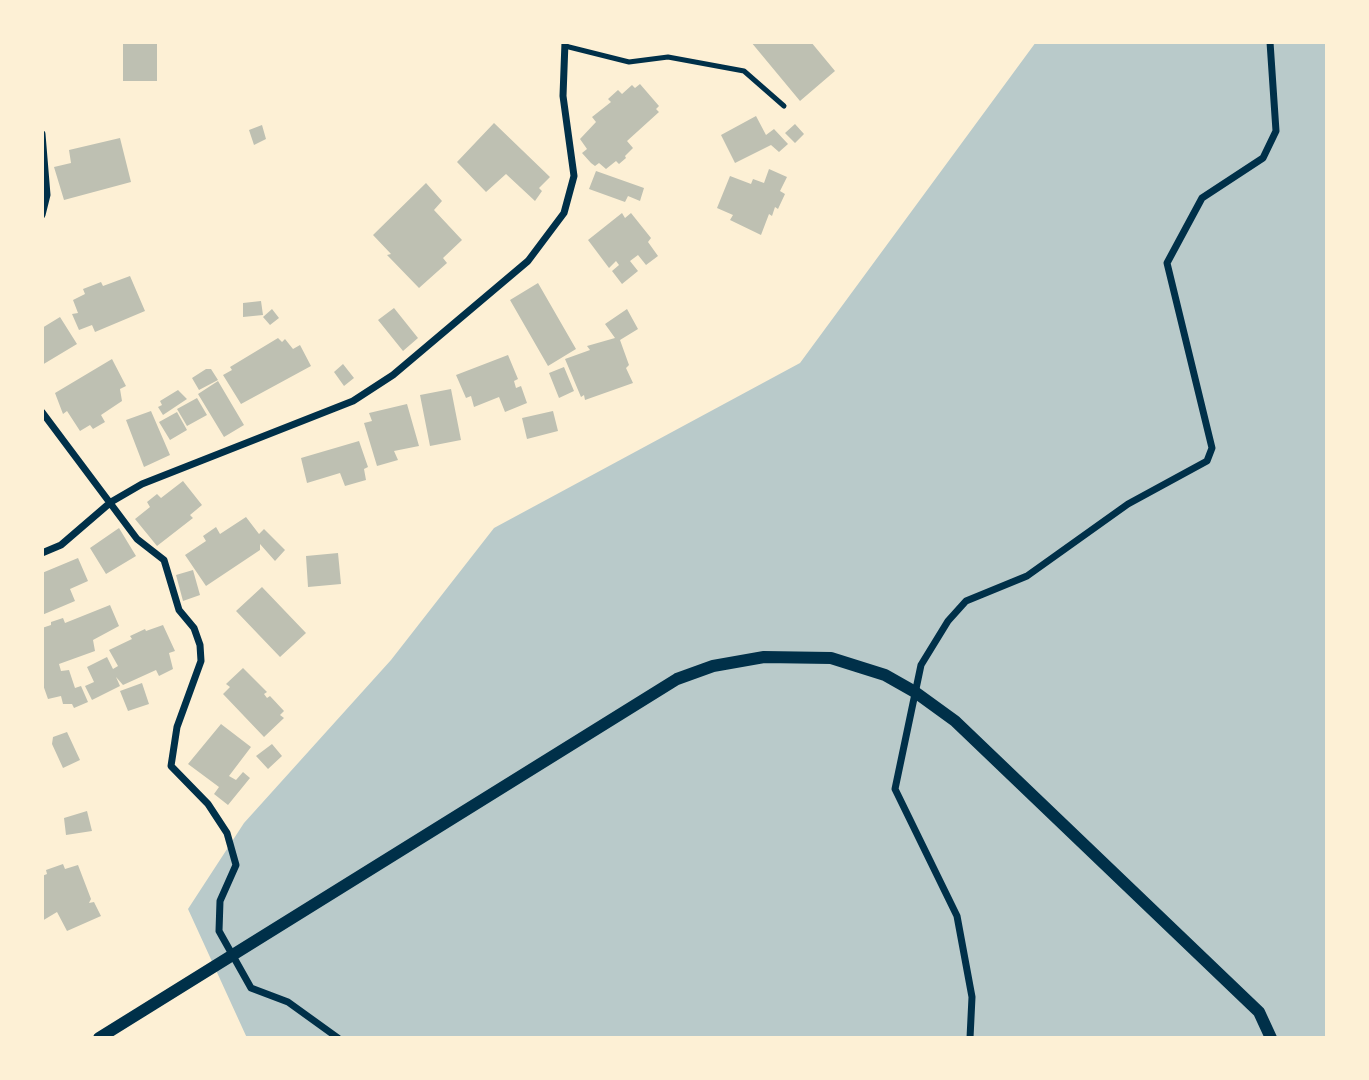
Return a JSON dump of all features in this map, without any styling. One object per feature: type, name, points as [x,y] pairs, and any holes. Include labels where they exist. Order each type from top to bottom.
[{"type":"street","points":[[970,1038],[972,997],[957,916],[895,789],[920,665],[948,621],[966,601],[1027,576],[1128,503],[1207,461],[1212,448],[1167,263],[1202,198],[1263,158],[1276,131],[1270,42]]},
{"type":"street","points":[[42,553],[61,545],[111,502],[163,475],[353,401],[393,375],[528,261],[564,213],[574,176],[563,96],[565,44]]},
{"type":"street","points":[[42,134],[47,195],[42,215]]},
{"type":"street","points":[[42,412],[137,539],[164,560],[179,610],[194,628],[200,645],[201,661],[177,727],[171,766],[208,804],[227,833],[236,865],[220,901],[219,931],[251,988],[288,1002],[338,1038]]},
{"type":"street","points":[[99,1038],[677,679],[713,666],[764,657],[831,658],[886,675],[915,691],[955,721],[1259,1012],[1271,1038]]},
{"type":"lane","points":[[565,44],[629,62],[668,57],[744,71],[785,106]]},
{"type":"shaded area","points":[[1036,42],[1327,42],[1327,1038],[247,1038],[188,909],[244,823],[391,660],[494,528],[800,363]]},
{"type":"building","points":[[123,42],[157,42],[157,81],[123,81]]},
{"type":"building","points":[[751,42],[811,42],[835,71],[800,101]]},
{"type":"building","points":[[640,84],[659,106],[656,109],[659,112],[627,141],[633,148],[619,164],[616,161],[606,169],[599,163],[595,166],[582,153],[587,149],[580,139],[596,122],[592,117],[611,102],[608,99],[618,90],[622,94],[632,85],[635,88]]},
{"type":"building","points":[[756,116],[766,135],[774,129],[788,144],[779,152],[771,145],[735,163],[721,135]]},
{"type":"building","points":[[494,123],[550,177],[539,188],[542,191],[535,201],[506,174],[486,192],[457,162]]},
{"type":"building","points":[[795,124],[804,134],[795,143],[785,133]]},
{"type":"building","points":[[262,125],[266,139],[254,145],[249,130]]},
{"type":"building","points":[[120,138],[131,182],[64,200],[54,167],[71,163],[69,150]]},
{"type":"building","points":[[769,169],[787,177],[780,191],[785,194],[778,209],[775,207],[772,216],[769,214],[761,235],[730,220],[733,215],[717,208],[730,176],[751,184],[753,179],[764,183]]},
{"type":"building","points":[[596,171],[644,188],[640,201],[628,196],[625,202],[589,189]]},
{"type":"building","points":[[426,183],[442,201],[434,210],[462,240],[443,258],[447,263],[419,288],[387,255],[391,254],[373,235]]},
{"type":"building","points":[[622,213],[625,218],[631,213],[651,238],[648,242],[658,256],[646,265],[638,255],[630,261],[638,271],[622,284],[612,271],[619,265],[616,261],[609,268],[588,240]]},
{"type":"building","points":[[130,276],[145,311],[95,332],[92,325],[79,330],[72,314],[78,313],[73,300],[85,294],[83,289],[101,282],[103,286]]},
{"type":"building","points":[[538,283],[576,349],[548,366],[510,300]]},
{"type":"building","points":[[261,301],[263,315],[243,317],[243,303]]},
{"type":"building","points":[[394,308],[418,338],[403,351],[378,320]]},
{"type":"building","points":[[272,309],[279,318],[270,325],[263,317]]},
{"type":"building","points":[[627,309],[638,329],[620,340],[629,365],[626,368],[633,383],[585,400],[584,395],[581,397],[565,359],[590,350],[587,346],[615,338],[605,324]]},
{"type":"building","points":[[60,317],[77,344],[42,365],[42,328]]},
{"type":"building","points":[[278,338],[282,342],[285,339],[293,349],[300,345],[311,366],[241,404],[223,375],[232,370],[230,367]]},
{"type":"building","points":[[508,355],[518,379],[514,381],[516,388],[521,386],[527,403],[505,412],[499,397],[474,407],[471,396],[466,398],[456,375]]},
{"type":"building","points":[[112,359],[126,386],[120,389],[122,401],[101,415],[105,422],[93,429],[90,425],[80,431],[67,411],[63,414],[55,393]]},
{"type":"building","points":[[343,364],[354,378],[344,386],[334,372]]},
{"type":"building","points":[[564,367],[574,391],[559,398],[549,373]]},
{"type":"building","points":[[206,369],[211,369],[218,380],[199,390],[192,378]]},
{"type":"building","points":[[218,381],[244,425],[224,437],[198,394]]},
{"type":"building","points":[[451,389],[461,440],[430,446],[420,395]]},
{"type":"building","points":[[178,390],[187,399],[163,415],[158,407],[162,405],[160,401]]},
{"type":"building","points":[[197,398],[207,415],[187,426],[177,409]]},
{"type":"building","points":[[407,404],[419,446],[394,451],[398,460],[377,466],[364,423],[372,421],[369,413]]},
{"type":"building","points":[[151,411],[170,455],[144,467],[126,420]]},
{"type":"building","points":[[553,411],[558,431],[527,439],[522,418]]},
{"type":"building","points":[[177,412],[187,430],[170,440],[159,422]]},
{"type":"building","points":[[359,441],[368,467],[364,469],[366,480],[345,486],[340,473],[307,483],[301,458]]},
{"type":"building","points":[[183,481],[202,505],[190,515],[193,518],[157,546],[135,519],[150,507],[147,502],[157,494],[161,498]]},
{"type":"building","points":[[246,517],[259,534],[264,529],[285,550],[275,561],[260,544],[260,550],[206,586],[185,555],[206,541],[203,536],[216,527],[220,534]]},
{"type":"building","points":[[119,528],[136,556],[106,574],[90,548]]},
{"type":"building","points":[[338,553],[341,584],[308,587],[306,556]]},
{"type":"building","points":[[78,558],[88,581],[70,589],[75,601],[42,615],[42,573]]},
{"type":"building","points":[[193,570],[200,595],[183,601],[176,575]]},
{"type":"building","points":[[262,587],[306,633],[280,657],[236,611]]},
{"type":"building","points":[[110,605],[119,626],[93,640],[95,651],[59,664],[61,671],[69,670],[75,688],[81,686],[88,702],[74,708],[72,704],[63,704],[61,696],[48,699],[42,682],[42,628],[51,625],[51,622],[63,618],[65,623]]},
{"type":"building","points":[[163,625],[175,651],[169,653],[173,669],[159,676],[156,670],[123,685],[116,677],[120,686],[92,700],[85,686],[94,682],[87,667],[107,657],[113,669],[118,666],[109,650],[145,629],[146,631]]},
{"type":"building","points":[[243,668],[267,692],[264,694],[267,698],[270,696],[284,711],[280,715],[284,718],[264,737],[223,694],[230,687],[226,684]]},
{"type":"building","points":[[142,683],[149,704],[128,711],[120,691]]},
{"type":"building","points":[[221,724],[251,747],[229,776],[236,780],[243,772],[250,778],[228,805],[214,794],[219,787],[188,764]]},
{"type":"building","points":[[67,732],[80,760],[63,768],[52,744],[53,737]]},
{"type":"building","points":[[272,744],[282,756],[268,769],[256,756]]},
{"type":"building","points":[[87,811],[92,831],[66,835],[64,818]]},
{"type":"building","points":[[63,864],[65,869],[78,865],[91,899],[89,903],[94,902],[101,916],[67,931],[57,912],[42,921],[42,876],[47,874],[46,870]]}]
